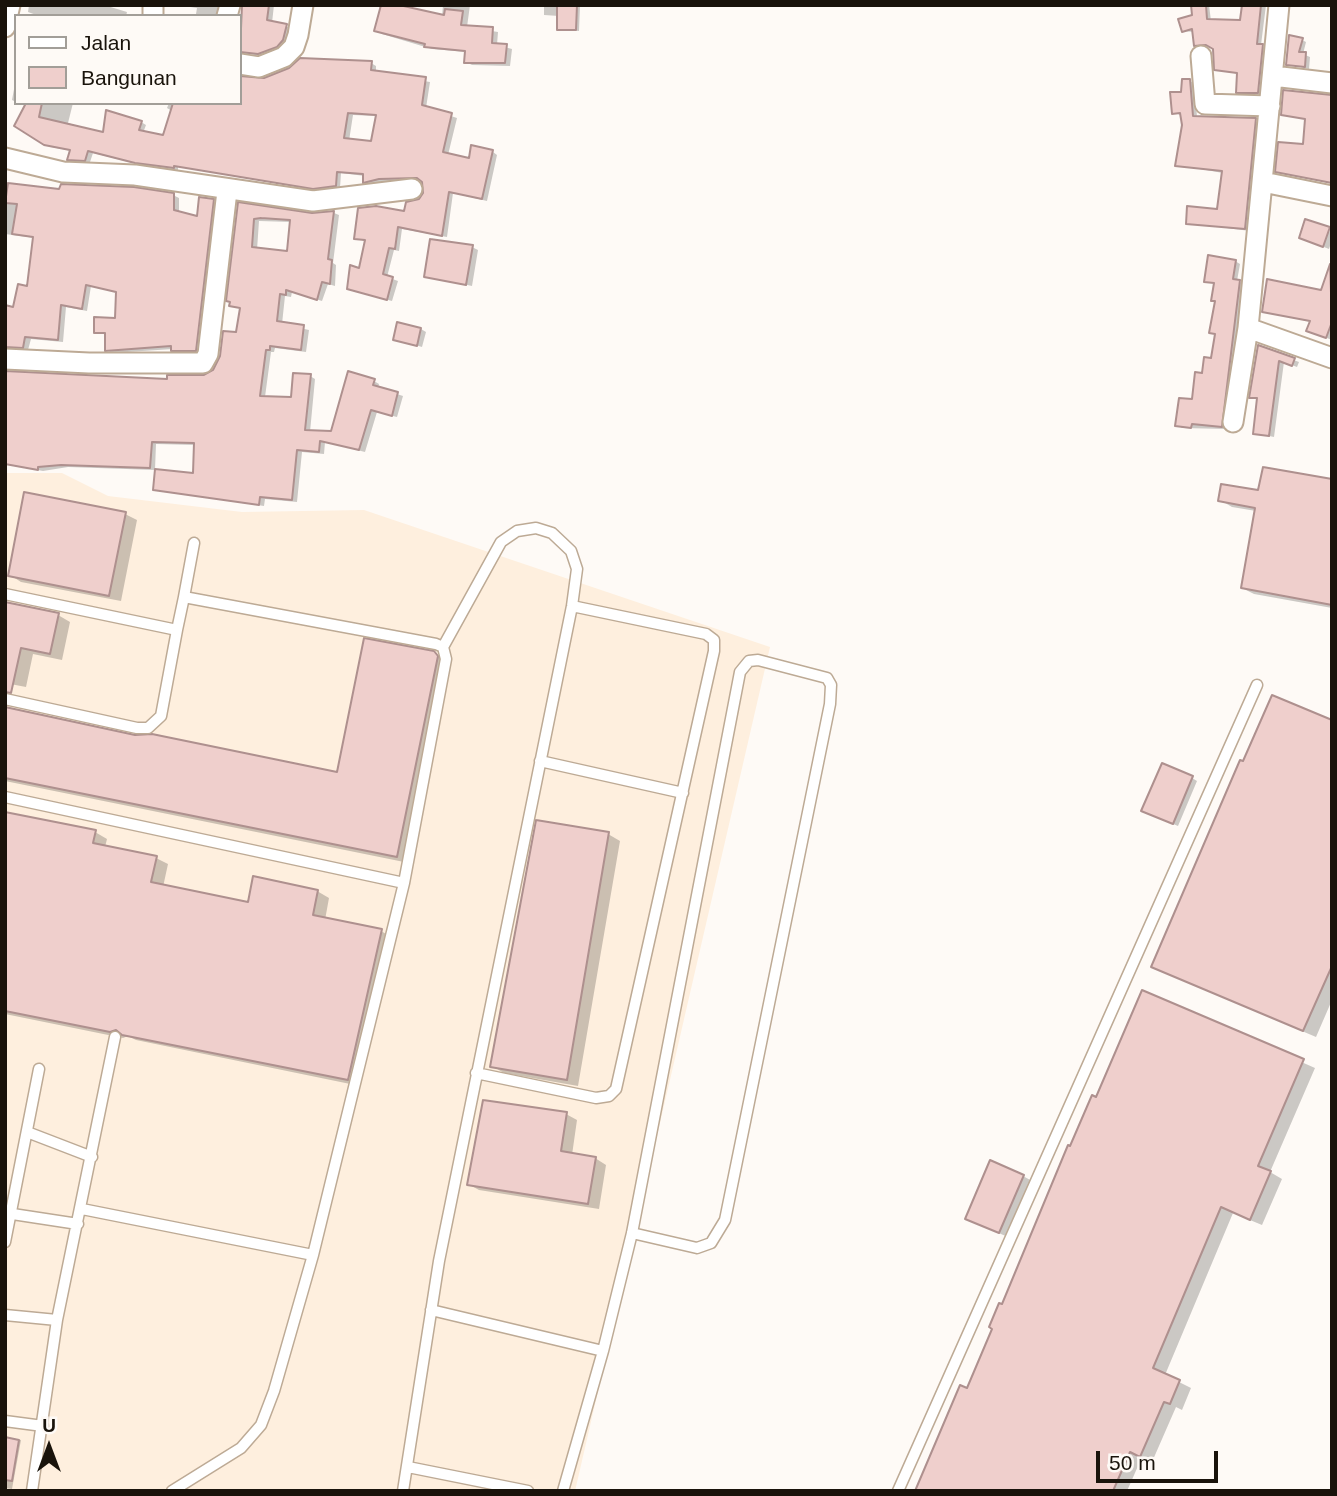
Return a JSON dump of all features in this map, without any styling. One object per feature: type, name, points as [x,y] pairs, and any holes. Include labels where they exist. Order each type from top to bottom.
[{"type":"street","points":[[5,27],[10,5]]},
{"type":"street","points":[[242,64],[259,67],[284,57],[294,47],[303,5]]},
{"type":"street","points":[[1233,422],[1248,328],[1279,5]]},
{"type":"street","points":[[1201,56],[1205,104],[1270,106]]},
{"type":"street","points":[[1273,76],[1332,83]]},
{"type":"street","points":[[5,158],[63,172],[135,175],[228,191],[313,201],[412,189]]},
{"type":"street","points":[[1262,182],[1332,196]]},
{"type":"street","points":[[5,359],[89,363],[203,363],[208,354],[228,191]]},
{"type":"street","points":[[1248,328],[1332,358]]},
{"type":"lane","points":[[172,1491],[241,1448],[261,1425],[313,1255],[404,883],[446,659],[443,647],[501,542],[517,531],[536,528],[552,533],[572,551],[577,569],[572,606],[476,1073],[431,1310],[403,1491]]},
{"type":"lane","points":[[5,699],[137,728],[148,727],[161,716],[194,543]]},
{"type":"lane","points":[[5,594],[177,630]]},
{"type":"lane","points":[[184,597],[443,647]]},
{"type":"lane","points":[[476,1073],[596,1098],[609,1096],[616,1089],[714,651],[714,640],[706,634],[572,606]]},
{"type":"lane","points":[[563,1491],[603,1351],[632,1233],[740,672],[750,661],[758,660],[827,678],[831,685],[830,704],[725,1220],[711,1243],[697,1248],[632,1233]]},
{"type":"lane","points":[[898,1491],[1256,685]]},
{"type":"lane","points":[[540,761],[683,793]]},
{"type":"lane","points":[[5,797],[404,883]]},
{"type":"lane","points":[[32,1491],[57,1320],[82,1209],[115,1037]]},
{"type":"lane","points":[[5,1242],[8,1213],[39,1069]]},
{"type":"lane","points":[[27,1132],[92,1157]]},
{"type":"lane","points":[[82,1209],[313,1255]]},
{"type":"lane","points":[[8,1213],[78,1224]]},
{"type":"lane","points":[[431,1310],[603,1351]]},
{"type":"lane","points":[[5,1315],[57,1320]]},
{"type":"lane","points":[[5,1421],[43,1426]]},
{"type":"lane","points":[[408,1467],[528,1491]]},
{"type":"shaded area","points":[[5,473],[62,473],[108,496],[242,512],[364,510],[770,647],[575,1491],[5,1491]]},
{"type":"building","points":[[242,5],[269,5],[267,20],[287,24],[283,40],[277,47],[258,54],[242,52]]},
{"type":"building","points":[[381,5],[399,5],[444,15],[445,9],[463,11],[461,25],[493,27],[492,43],[507,44],[505,63],[464,63],[465,51],[424,47],[425,44],[374,31]]},
{"type":"building","points":[[557,5],[577,5],[576,30],[557,30]]},
{"type":"building","points":[[1191,5],[1206,5],[1207,19],[1240,20],[1242,5],[1261,5],[1257,44],[1263,44],[1258,93],[1236,93],[1237,73],[1214,70],[1213,49],[1206,45],[1194,46],[1192,29],[1182,32],[1178,19],[1192,15]]},
{"type":"building","points":[[1289,35],[1303,38],[1299,52],[1306,52],[1305,67],[1286,65]]},
{"type":"building","points":[[300,58],[372,61],[371,70],[426,77],[422,105],[452,113],[443,152],[469,158],[471,145],[493,150],[482,199],[449,192],[442,236],[398,227],[395,249],[389,248],[383,274],[393,277],[387,300],[347,289],[350,265],[359,268],[365,240],[354,239],[358,208],[376,206],[404,211],[406,202],[419,199],[423,193],[422,182],[417,178],[379,179],[363,183],[363,174],[337,172],[336,186],[313,189],[174,166],[135,163],[88,151],[85,161],[67,160],[70,150],[44,145],[14,126],[25,105],[42,105],[39,117],[103,132],[106,110],[142,121],[139,130],[163,135],[172,105],[242,105],[242,76],[264,78],[289,68]],"holes":[[[348,113],[376,115],[371,141],[344,138]]]},
{"type":"building","points":[[1182,79],[1190,79],[1193,116],[1256,118],[1245,229],[1186,224],[1187,206],[1217,209],[1222,171],[1175,166],[1182,125],[1180,113],[1172,114],[1170,92],[1181,92]]},
{"type":"building","points":[[1283,90],[1332,95],[1332,183],[1275,172],[1278,142],[1303,144],[1305,119],[1281,115]]},
{"type":"building","points":[[8,183],[59,189],[61,184],[134,187],[174,193],[174,210],[197,216],[199,197],[214,199],[196,351],[171,351],[171,346],[105,351],[105,333],[94,333],[94,317],[115,318],[116,292],[86,285],[82,309],[61,305],[58,340],[25,337],[23,348],[5,347],[5,305],[13,307],[18,284],[27,286],[33,237],[12,234],[17,204],[5,203]]},
{"type":"building","points":[[238,202],[312,213],[334,211],[328,259],[332,260],[330,284],[322,282],[317,300],[286,290],[286,295],[280,294],[277,321],[304,325],[301,350],[270,346],[270,350],[266,350],[260,396],[291,397],[293,373],[311,374],[305,430],[331,431],[348,371],[375,379],[373,385],[398,392],[392,416],[371,410],[359,450],[320,441],[319,452],[297,450],[292,500],[260,497],[259,505],[153,490],[155,469],[193,473],[194,443],[152,442],[150,468],[61,465],[38,467],[38,470],[5,464],[5,371],[167,379],[167,375],[204,375],[213,370],[220,356],[223,331],[236,332],[240,308],[229,306],[230,302],[226,301]],"holes":[[[254,219],[290,220],[287,251],[252,247]]]},
{"type":"building","points":[[1305,219],[1330,227],[1323,247],[1299,238]]},
{"type":"building","points":[[430,239],[473,245],[466,285],[424,277]]},
{"type":"building","points":[[1208,255],[1236,260],[1233,279],[1240,280],[1222,427],[1192,424],[1191,428],[1175,426],[1179,398],[1192,399],[1195,372],[1202,373],[1204,357],[1211,358],[1215,334],[1209,333],[1215,301],[1211,301],[1214,283],[1204,282]]},
{"type":"building","points":[[1330,264],[1332,322],[1326,338],[1306,331],[1310,321],[1262,312],[1267,279],[1321,290]]},
{"type":"building","points":[[397,322],[421,328],[417,346],[393,340]]},
{"type":"building","points":[[1258,345],[1295,358],[1292,366],[1279,361],[1269,436],[1253,434],[1257,398],[1249,398]]},
{"type":"building","points":[[1263,467],[1332,479],[1332,605],[1241,588],[1255,508],[1218,501],[1221,484],[1258,490]]},
{"type":"building","points":[[24,492],[126,512],[109,596],[8,576]]},
{"type":"building","points":[[5,602],[59,613],[50,654],[21,648],[11,693],[5,692]]},
{"type":"building","points":[[364,638],[434,651],[438,656],[397,857],[5,778],[5,707],[135,735],[152,734],[337,772]]},
{"type":"building","points":[[1272,695],[1332,720],[1332,966],[1303,1031],[1151,967],[1240,760],[1243,761]]},
{"type":"building","points":[[1162,763],[1193,776],[1173,824],[1141,811]]},
{"type":"building","points":[[5,812],[96,830],[93,843],[157,856],[151,882],[248,902],[253,876],[318,890],[313,915],[382,929],[348,1080],[122,1035],[116,1030],[110,1032],[5,1011]]},
{"type":"building","points":[[536,820],[609,832],[567,1080],[490,1067]]},
{"type":"building","points":[[1142,990],[1304,1059],[1258,1166],[1271,1171],[1250,1220],[1221,1207],[1153,1368],[1180,1380],[1170,1404],[1164,1402],[1140,1457],[1130,1452],[1113,1491],[915,1491],[960,1385],[967,1388],[992,1329],[989,1327],[999,1303],[1002,1304],[1068,1145],[1070,1146],[1092,1095],[1096,1097]]},
{"type":"building","points":[[483,1100],[567,1112],[561,1151],[596,1157],[588,1204],[467,1185]]},
{"type":"building","points":[[990,1160],[1024,1175],[999,1233],[965,1219]]},
{"type":"building","points":[[5,1437],[19,1440],[12,1481],[5,1480]]}]
